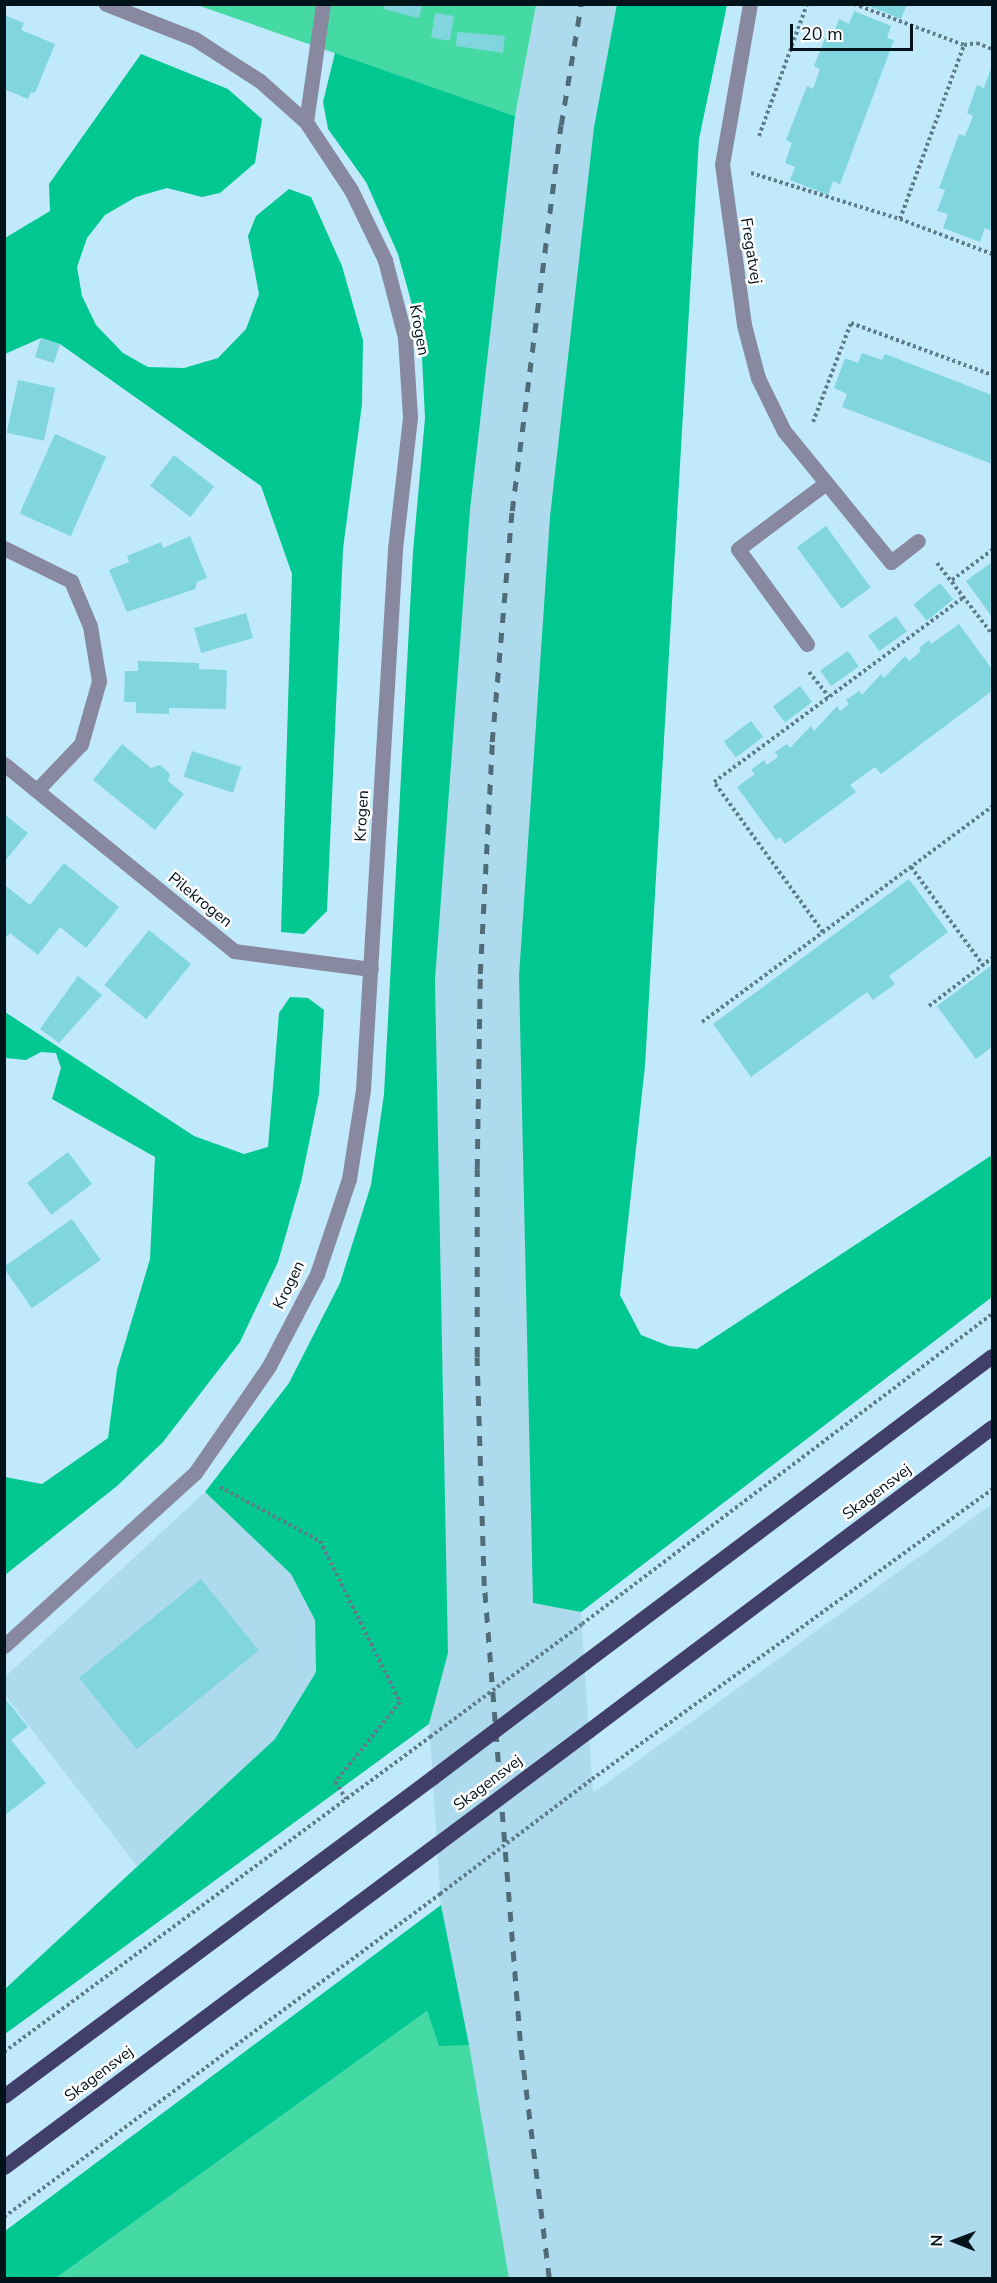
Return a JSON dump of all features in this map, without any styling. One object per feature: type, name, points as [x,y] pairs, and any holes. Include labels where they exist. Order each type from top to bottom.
[{"type":"main road","points":[[4,2096],[993,1356]]},
{"type":"main road","name":"Skagensvej","points":[[4,2167],[993,1427]]},
{"type":"street","name":"Krogen","points":[[4,1646],[195,1473],[269,1366],[317,1274],[349,1179],[363,1090],[395,549],[410,417],[405,337],[385,260],[351,190],[306,122],[260,81],[195,39],[106,4]]},
{"type":"street","points":[[306,122],[323,4]]},
{"type":"street","name":"Fregatvej","points":[[750,4],[722,164],[744,325],[758,378],[784,431],[891,562],[918,542]]},
{"type":"street","points":[[807,644],[738,549],[826,483]]},
{"type":"street","points":[[4,548],[71,581],[90,626],[99,681],[81,744],[37,790]]},
{"type":"street","name":"Pilekrogen","points":[[4,764],[234,951],[371,969]]},
{"type":"path","points":[[758,138],[807,4]]},
{"type":"path","points":[[854,4],[964,45],[977,43],[993,49]]},
{"type":"path","points":[[900,219],[964,45]]},
{"type":"path","points":[[722,164],[900,219],[993,254]]},
{"type":"path","points":[[801,453],[851,323],[993,375]]},
{"type":"path","points":[[918,542],[952,580],[993,634]]},
{"type":"path","points":[[952,580],[993,550]]},
{"type":"path","points":[[824,932],[714,782],[964,597]]},
{"type":"path","points":[[702,1022],[993,807]]},
{"type":"path","points":[[911,867],[983,965]]},
{"type":"path","points":[[929,1006],[993,958]]},
{"type":"path","points":[[4,2052],[582,1624],[993,1314]]},
{"type":"path","points":[[195,1473],[320,1541],[400,1702],[335,1782],[346,1799]]},
{"type":"path","points":[[4,2217],[592,1779],[993,1490]]},
{"type":"shaded area","points":[[536,5],[617,5],[594,127],[533,1603],[581,1612],[593,1793],[992,1504],[992,2278],[509,2278],[441,1905],[429,1724],[448,1653],[435,980],[470,510],[515,116]]},
{"type":"shaded area","points":[[205,1492],[291,1574],[315,1620],[316,1672],[275,1739],[137,1866],[5,1695],[5,1677]]},
{"type":"green space","points":[[617,4],[727,5],[699,139],[645,1066],[620,1295],[641,1335],[669,1346],[697,1349],[992,1155],[992,1297],[581,1612],[533,1603],[519,976],[550,517],[594,127]]},
{"type":"green space","points":[[197,5],[536,5],[515,116]]},
{"type":"green space","points":[[335,53],[515,116],[470,510],[435,980],[448,1653],[429,1724],[5,2034],[5,1989],[275,1739],[316,1672],[315,1620],[291,1574],[205,1492],[289,1383],[340,1283],[371,1185],[384,1094],[413,552],[425,418],[421,337],[398,254],[366,182],[328,129],[323,102]]},
{"type":"green space","points":[[141,54],[228,89],[262,119],[255,163],[220,193],[202,197],[167,188],[136,197],[105,215],[87,238],[77,267],[82,296],[96,325],[123,353],[148,367],[184,368],[218,358],[246,329],[259,294],[248,236],[256,216],[289,189],[311,197],[342,266],[363,340],[362,404],[343,549],[327,911],[304,934],[281,932],[292,574],[261,486],[60,344],[41,338],[5,354],[5,238],[50,211],[49,184]]},
{"type":"green space","points":[[290,997],[308,998],[324,1010],[319,1094],[301,1182],[278,1262],[240,1342],[163,1442],[117,1486],[5,1575],[5,1477],[42,1484],[108,1438],[117,1370],[150,1259],[155,1157],[52,1099],[61,1068],[56,1053],[41,1052],[26,1060],[5,1058],[5,1012],[194,1136],[244,1154],[268,1147],[279,1013]]},
{"type":"green space","points":[[441,1905],[469,2045],[439,2046],[427,2011],[56,2278],[5,2278],[5,2231]]},
{"type":"green space","points":[[427,2011],[439,2045],[469,2045],[509,2278],[56,2278]]},
{"type":"building","points":[[384,4],[423,4],[419,18],[383,9]]},
{"type":"building","points":[[864,4],[907,4],[901,19]]},
{"type":"building","points":[[854,11],[891,26],[887,38],[894,40],[840,184],[833,181],[828,195],[790,180],[795,167],[785,163],[792,143],[786,140],[807,86],[813,89],[820,69],[814,66],[825,38],[831,41],[839,19],[849,24]]},
{"type":"building","points":[[435,13],[454,16],[450,41],[431,38]]},
{"type":"building","points":[[4,15],[24,23],[21,30],[55,44],[35,93],[31,92],[28,99],[4,89]]},
{"type":"building","points":[[457,32],[505,36],[503,53],[456,46]]},
{"type":"building","points":[[992,65],[992,231],[985,228],[980,242],[943,228],[948,214],[937,211],[945,190],[939,188],[959,134],[965,136],[973,116],[967,113],[977,85],[984,88]]},
{"type":"building","points":[[41,338],[60,344],[54,363],[35,357]]},
{"type":"building","points":[[862,353],[882,360],[885,354],[992,395],[992,464],[842,407],[847,394],[834,388],[845,358],[858,363]]},
{"type":"building","points":[[18,380],[55,388],[44,441],[7,433]]},
{"type":"building","points":[[55,434],[106,457],[71,536],[20,513]]},
{"type":"building","points":[[174,455],[214,486],[190,517],[150,486]]},
{"type":"building","points":[[826,526],[871,587],[842,609],[797,547]]},
{"type":"building","points":[[190,536],[207,578],[197,582],[195,589],[127,612],[109,570],[129,562],[127,556],[161,542],[163,548]]},
{"type":"building","points":[[992,562],[992,617],[966,581]]},
{"type":"building","points":[[940,583],[953,599],[927,621],[914,604]]},
{"type":"building","points":[[246,613],[253,638],[201,653],[194,628]]},
{"type":"building","points":[[896,616],[907,632],[879,651],[868,636]]},
{"type":"building","points":[[959,624],[992,669],[992,691],[881,774],[875,767],[850,785],[856,792],[785,844],[780,837],[776,840],[737,787],[755,774],[751,770],[764,760],[767,765],[778,757],[775,752],[787,744],[790,748],[811,726],[814,731],[837,706],[840,711],[849,704],[846,700],[859,691],[862,695],[881,674],[884,678],[905,656],[909,661],[929,640],[931,644]]},
{"type":"building","points":[[848,651],[859,667],[831,686],[820,671]]},
{"type":"building","points":[[138,661],[199,663],[199,669],[227,670],[226,709],[169,708],[169,714],[136,713],[136,702],[124,702],[125,671],[138,671]]},
{"type":"building","points":[[800,686],[812,702],[785,722],[773,706]]},
{"type":"building","points":[[751,721],[763,737],[736,757],[724,741]]},
{"type":"building","points":[[122,744],[151,768],[160,765],[170,774],[168,781],[184,794],[155,830],[93,780]]},
{"type":"building","points":[[192,751],[241,767],[233,793],[184,777]]},
{"type":"building","points":[[4,814],[28,833],[4,862]]},
{"type":"building","points":[[64,863],[119,907],[86,948],[60,927],[38,955],[10,933],[4,939],[4,888],[6,886],[30,905]]},
{"type":"building","points":[[909,879],[948,932],[889,976],[895,984],[873,1000],[867,992],[751,1077],[713,1024]]},
{"type":"building","points":[[149,930],[191,964],[146,1019],[104,985]]},
{"type":"building","points":[[992,965],[992,1047],[976,1059],[937,1006]]},
{"type":"building","points":[[78,976],[102,995],[59,1043],[40,1029]]},
{"type":"building","points":[[68,1152],[92,1184],[51,1215],[27,1183]]},
{"type":"building","points":[[72,1219],[101,1260],[32,1308],[4,1267]]},
{"type":"building","points":[[201,1579],[259,1650],[137,1749],[79,1678]]},
{"type":"building","points":[[4,1697],[28,1727],[11,1740],[46,1783],[4,1816]]},
{"type":"railway","points":[[549,2278],[520,2041],[484,1586],[477,1357],[477,1169],[480,974],[492,742],[512,511],[561,125],[581,4]]}]
